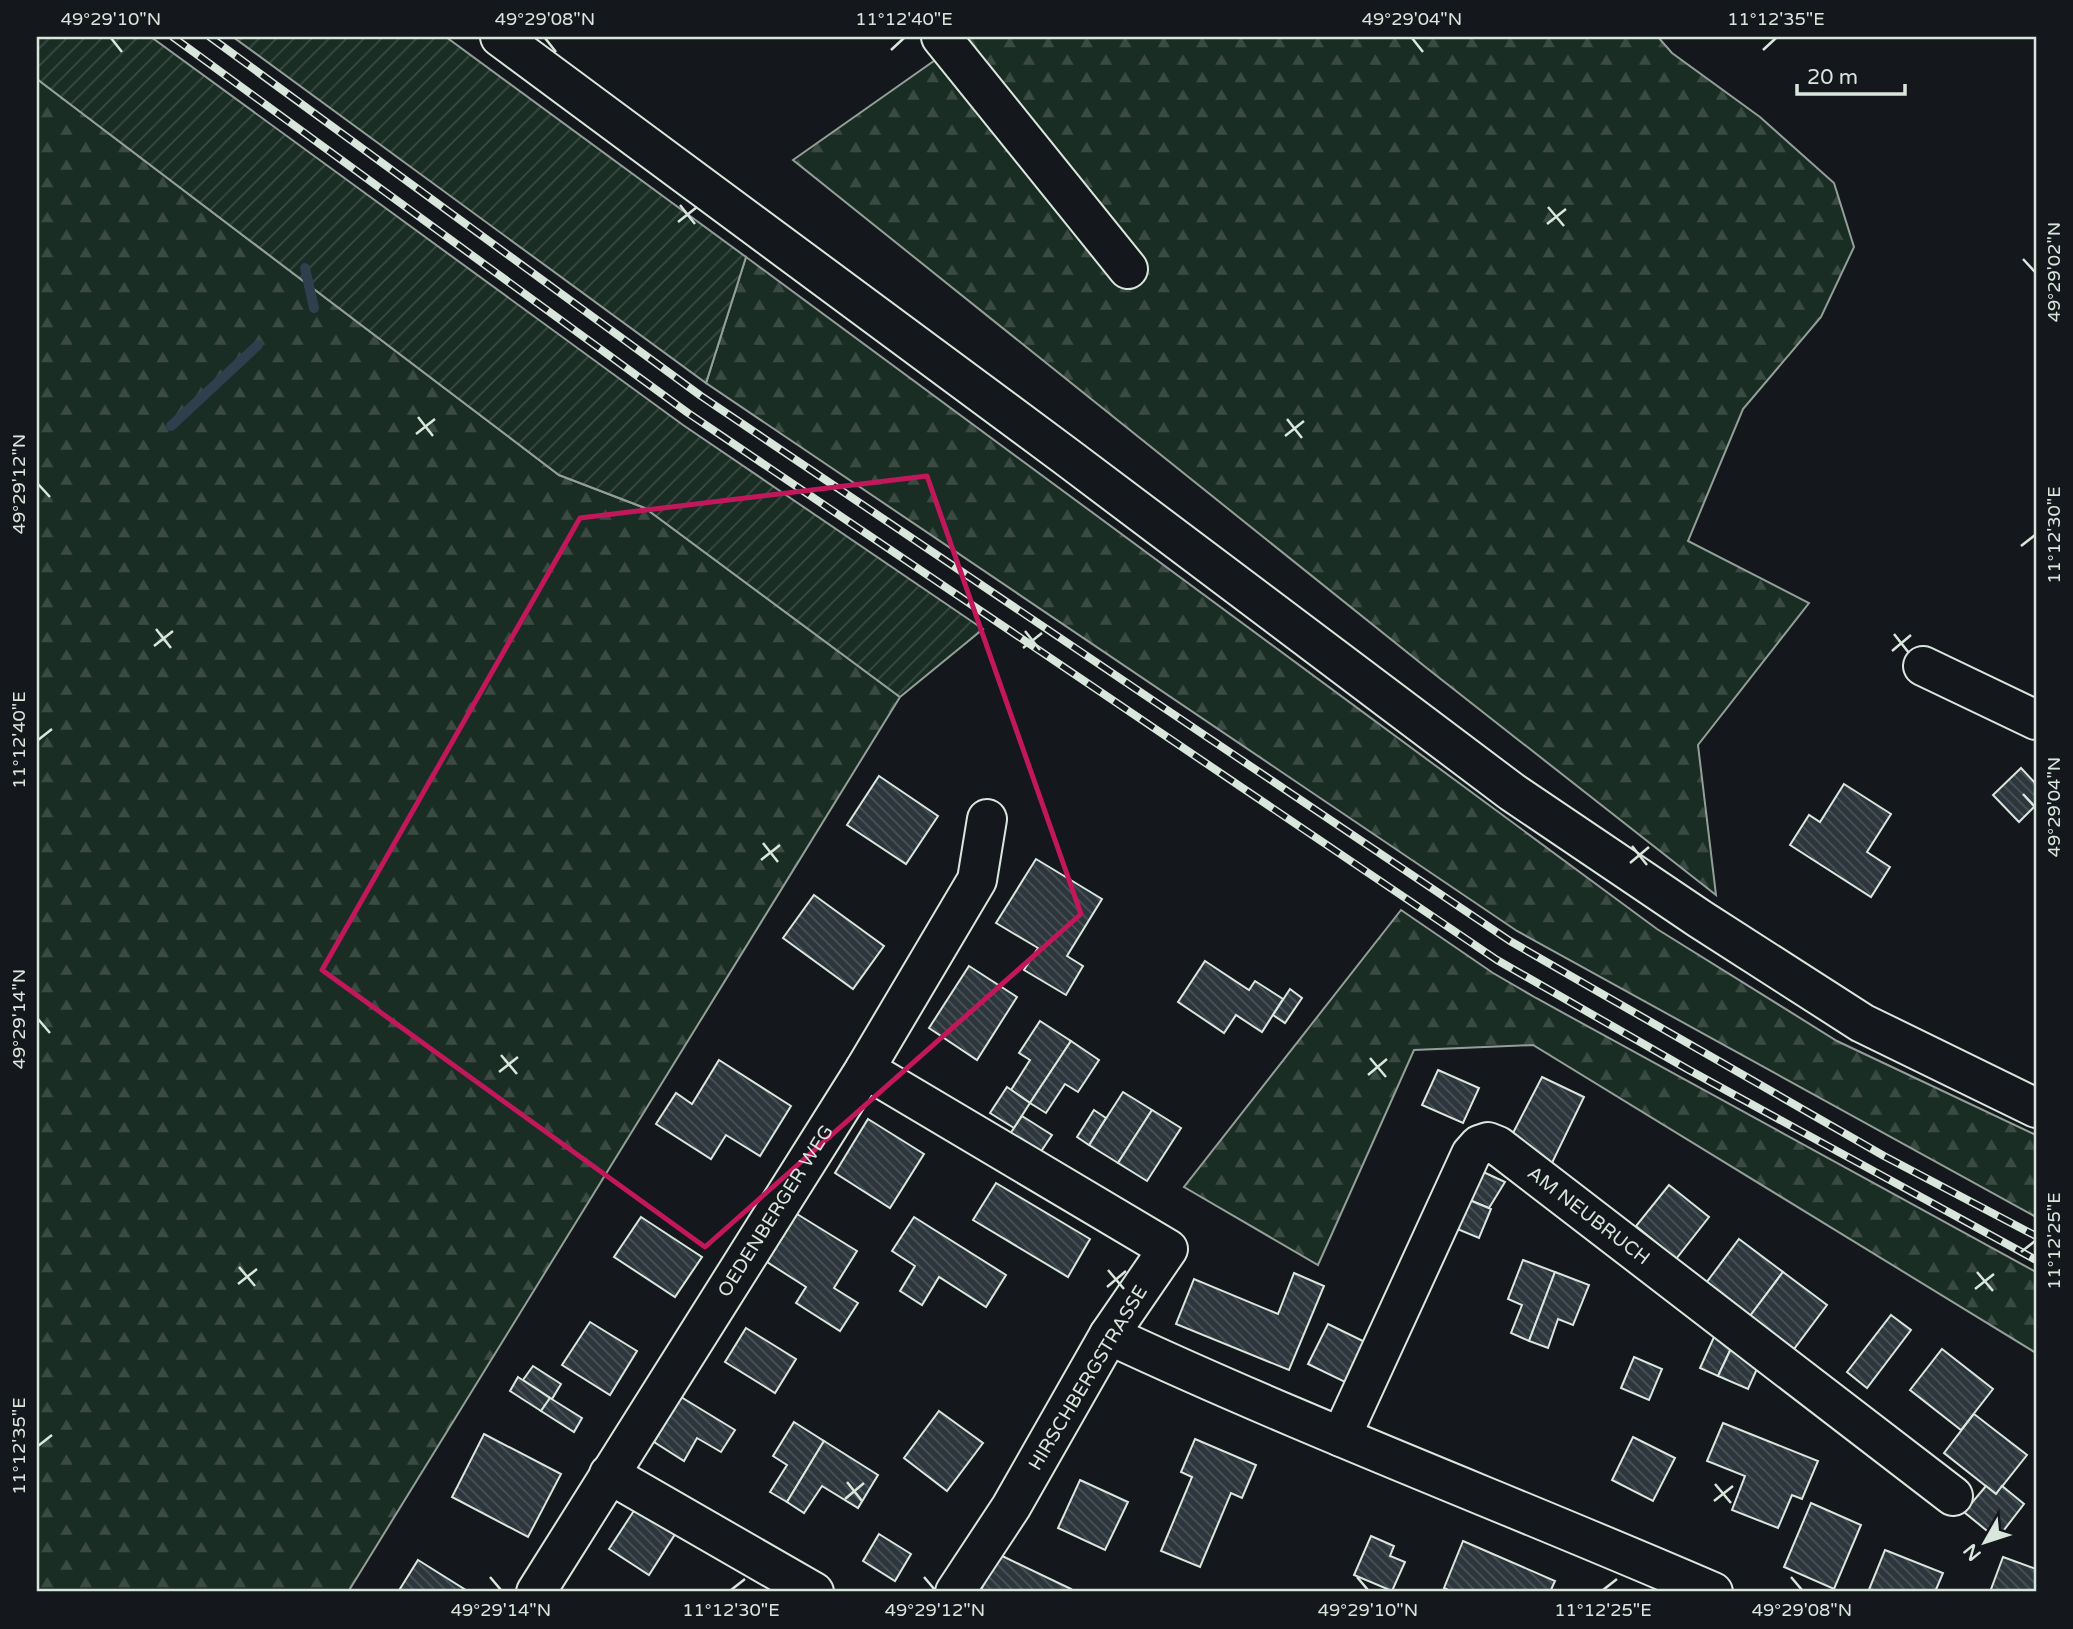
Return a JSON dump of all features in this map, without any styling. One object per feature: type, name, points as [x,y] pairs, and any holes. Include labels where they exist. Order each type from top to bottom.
[{"type":"street","points":[[941,37],[1128,269]]},
{"type":"street","points":[[506,39],[1512,792],[1862,1024],[2033,1107]]},
{"type":"street","points":[[1923,666],[2036,720]]},
{"type":"street","name":"OEDENBERGER WEG","points":[[536,1592],[864,1069],[976,880],[986,819]]},
{"type":"street","name":"HIRSCHBERGSTRASSE","points":[[864,1069],[1168,1249],[1110,1335],[1012,1507],[954,1592]]},
{"type":"street","name":"AM NEUBRUCH","points":[[1341,1437],[1471,1154],[1479,1145],[1488,1142],[1498,1146],[1953,1496]]},
{"type":"street","points":[[1110,1335],[1341,1437],[1713,1592]]},
{"type":"street","points":[[609,1474],[814,1592]]},
{"type":"highlighted area","points":[[927,476],[1081,914],[705,1247],[322,970],[580,518]]},
{"type":"green space","points":[[37,37],[151,37],[683,425],[983,629],[900,697],[645,508],[559,475],[37,79]]},
{"type":"green space","points":[[233,37],[446,37],[746,257],[706,383]]},
{"type":"green space","points":[[968,37],[1658,37],[1672,53],[1760,117],[1834,183],[1854,247],[1821,317],[1743,409],[1688,541],[1809,603],[1698,745],[1716,895],[1428,669],[793,160]]},
{"type":"green space","points":[[37,79],[559,475],[645,508],[900,697],[348,1592],[37,1592]]},
{"type":"green space","points":[[746,257],[1657,929],[1837,1041],[2036,1135],[2036,1217],[1517,931],[706,383]]},
{"type":"green space","points":[[1401,910],[1493,973],[1536,998],[2036,1272],[2036,1353],[1533,1045],[1414,1050],[1318,1265],[1184,1187]]},
{"type":"building","points":[[2021,768],[2036,784],[2036,805],[2019,822],[1993,795]]},
{"type":"building","points":[[879,776],[938,816],[906,864],[847,825]]},
{"type":"building","points":[[1844,784],[1891,814],[1867,852],[1890,867],[1871,897],[1790,845],[1809,815],[1820,822]]},
{"type":"building","points":[[1036,859],[1102,899],[1067,956],[1083,966],[1066,995],[1024,970],[1038,948],[996,923]]},
{"type":"building","points":[[814,895],[884,946],[853,989],[783,938]]},
{"type":"building","points":[[1205,961],[1249,990],[1255,981],[1283,999],[1262,1032],[1236,1015],[1224,1033],[1178,1002]]},
{"type":"building","points":[[969,966],[1017,997],[977,1060],[929,1028]]},
{"type":"building","points":[[1290,989],[1302,998],[1285,1023],[1273,1015]]},
{"type":"building","points":[[1040,1021],[1071,1041],[1030,1103],[1011,1090],[1030,1060],[1019,1053]]},
{"type":"building","points":[[1071,1041],[1099,1060],[1078,1092],[1065,1084],[1046,1113],[1030,1103]]},
{"type":"building","points":[[719,1060],[791,1106],[760,1156],[726,1135],[711,1159],[656,1124],[676,1093],[692,1104]]},
{"type":"building","points":[[1438,1070],[1479,1088],[1463,1123],[1422,1105]]},
{"type":"building","points":[[1542,1077],[1584,1097],[1551,1165],[1513,1133]]},
{"type":"building","points":[[1007,1087],[1030,1103],[1014,1128],[990,1113]]},
{"type":"building","points":[[1123,1092],[1152,1110],[1118,1163],[1089,1145]]},
{"type":"building","points":[[1094,1110],[1106,1118],[1089,1145],[1077,1137]]},
{"type":"building","points":[[1152,1110],[1181,1128],[1147,1181],[1118,1163]]},
{"type":"building","points":[[1022,1116],[1052,1135],[1038,1156],[1008,1137]]},
{"type":"building","points":[[868,1119],[924,1154],[890,1208],[835,1173]]},
{"type":"building","points":[[1479,1170],[1505,1182],[1489,1208],[1462,1197]]},
{"type":"building","points":[[996,1183],[1090,1239],[1068,1277],[973,1220]]},
{"type":"building","points":[[1669,1185],[1709,1217],[1676,1259],[1636,1226]]},
{"type":"building","points":[[1462,1197],[1491,1209],[1479,1238],[1450,1226]]},
{"type":"building","points":[[797,1214],[857,1251],[834,1288],[858,1303],[840,1331],[796,1303],[806,1287],[767,1262]]},
{"type":"building","points":[[641,1217],[702,1257],[675,1297],[614,1257]]},
{"type":"building","points":[[914,1217],[1006,1275],[986,1307],[939,1277],[922,1305],[900,1291],[915,1266],[892,1251]]},
{"type":"building","points":[[1739,1239],[1783,1272],[1750,1316],[1706,1283]]},
{"type":"building","points":[[1523,1260],[1555,1272],[1529,1341],[1511,1333],[1522,1305],[1508,1299]]},
{"type":"building","points":[[1555,1272],[1589,1285],[1573,1325],[1558,1319],[1548,1348],[1529,1341]]},
{"type":"building","points":[[1783,1272],[1827,1305],[1794,1349],[1750,1316]]},
{"type":"building","points":[[1294,1273],[1324,1286],[1289,1370],[1176,1324],[1194,1279],[1278,1314]]},
{"type":"building","points":[[1891,1315],[1911,1330],[1867,1388],[1847,1372]]},
{"type":"building","points":[[590,1322],[637,1351],[610,1395],[562,1365]]},
{"type":"building","points":[[1328,1324],[1365,1342],[1345,1382],[1308,1364]]},
{"type":"building","points":[[1719,1326],[1736,1338],[1718,1376],[1700,1368]]},
{"type":"building","points":[[746,1328],[796,1359],[775,1393],[725,1362]]},
{"type":"building","points":[[1736,1338],[1761,1360],[1748,1389],[1718,1376]]},
{"type":"building","points":[[1942,1349],[1993,1389],[1961,1430],[1910,1390]]},
{"type":"building","points":[[1634,1357],[1662,1369],[1649,1400],[1621,1388]]},
{"type":"building","points":[[533,1366],[561,1384],[552,1399],[523,1380]]},
{"type":"building","points":[[518,1377],[550,1398],[541,1411],[510,1391]]},
{"type":"building","points":[[681,1397],[735,1430],[721,1452],[697,1438],[684,1461],[654,1442]]},
{"type":"building","points":[[550,1398],[582,1418],[574,1432],[541,1411]]},
{"type":"building","points":[[939,1411],[983,1443],[947,1491],[904,1458]]},
{"type":"building","points":[[1974,1414],[2027,1455],[1996,1494],[1944,1453]]},
{"type":"building","points":[[794,1422],[824,1441],[787,1502],[770,1492],[787,1465],[773,1456]]},
{"type":"building","points":[[1723,1423],[1818,1461],[1802,1499],[1792,1495],[1778,1528],[1732,1510],[1745,1476],[1707,1461]]},
{"type":"building","points":[[484,1434],[561,1474],[528,1537],[452,1497]]},
{"type":"building","points":[[1633,1437],[1675,1458],[1653,1501],[1612,1480]]},
{"type":"building","points":[[1195,1439],[1256,1465],[1242,1498],[1231,1493],[1200,1567],[1161,1551],[1192,1477],[1181,1472]]},
{"type":"building","points":[[824,1441],[878,1475],[858,1508],[822,1486],[804,1513],[787,1502]]},
{"type":"building","points":[[1080,1480],[1128,1502],[1105,1550],[1058,1528]]},
{"type":"building","points":[[1986,1486],[1996,1494],[2002,1486],[2024,1504],[1997,1539],[1964,1512]]},
{"type":"building","points":[[639,1503],[679,1528],[649,1575],[609,1549]]},
{"type":"building","points":[[1811,1503],[1861,1525],[1834,1589],[1784,1567]]},
{"type":"building","points":[[879,1534],[911,1554],[895,1581],[863,1561]]},
{"type":"building","points":[[1371,1536],[1394,1546],[1390,1556],[1405,1562],[1392,1591],[1354,1575]]},
{"type":"building","points":[[1463,1541],[1555,1581],[1550,1592],[1453,1592],[1444,1588]]},
{"type":"building","points":[[1885,1550],[1943,1573],[1935,1592],[1868,1592]]},
{"type":"building","points":[[998,1554],[1071,1589],[1069,1592],[980,1592]]},
{"type":"building","points":[[2003,1557],[2036,1569],[2036,1592],[1990,1592]]},
{"type":"building","points":[[418,1560],[469,1592],[398,1592]]},
{"type":"waterway","points":[[305,268],[314,308]]},
{"type":"waterway","points":[[171,426],[258,345]]},
{"type":"railway","points":[[173,37],[688,413],[1497,960],[1689,1070],[2036,1260]]},
{"type":"railway","points":[[210,37],[701,396],[1510,941],[1884,1156],[2036,1236]]}]
